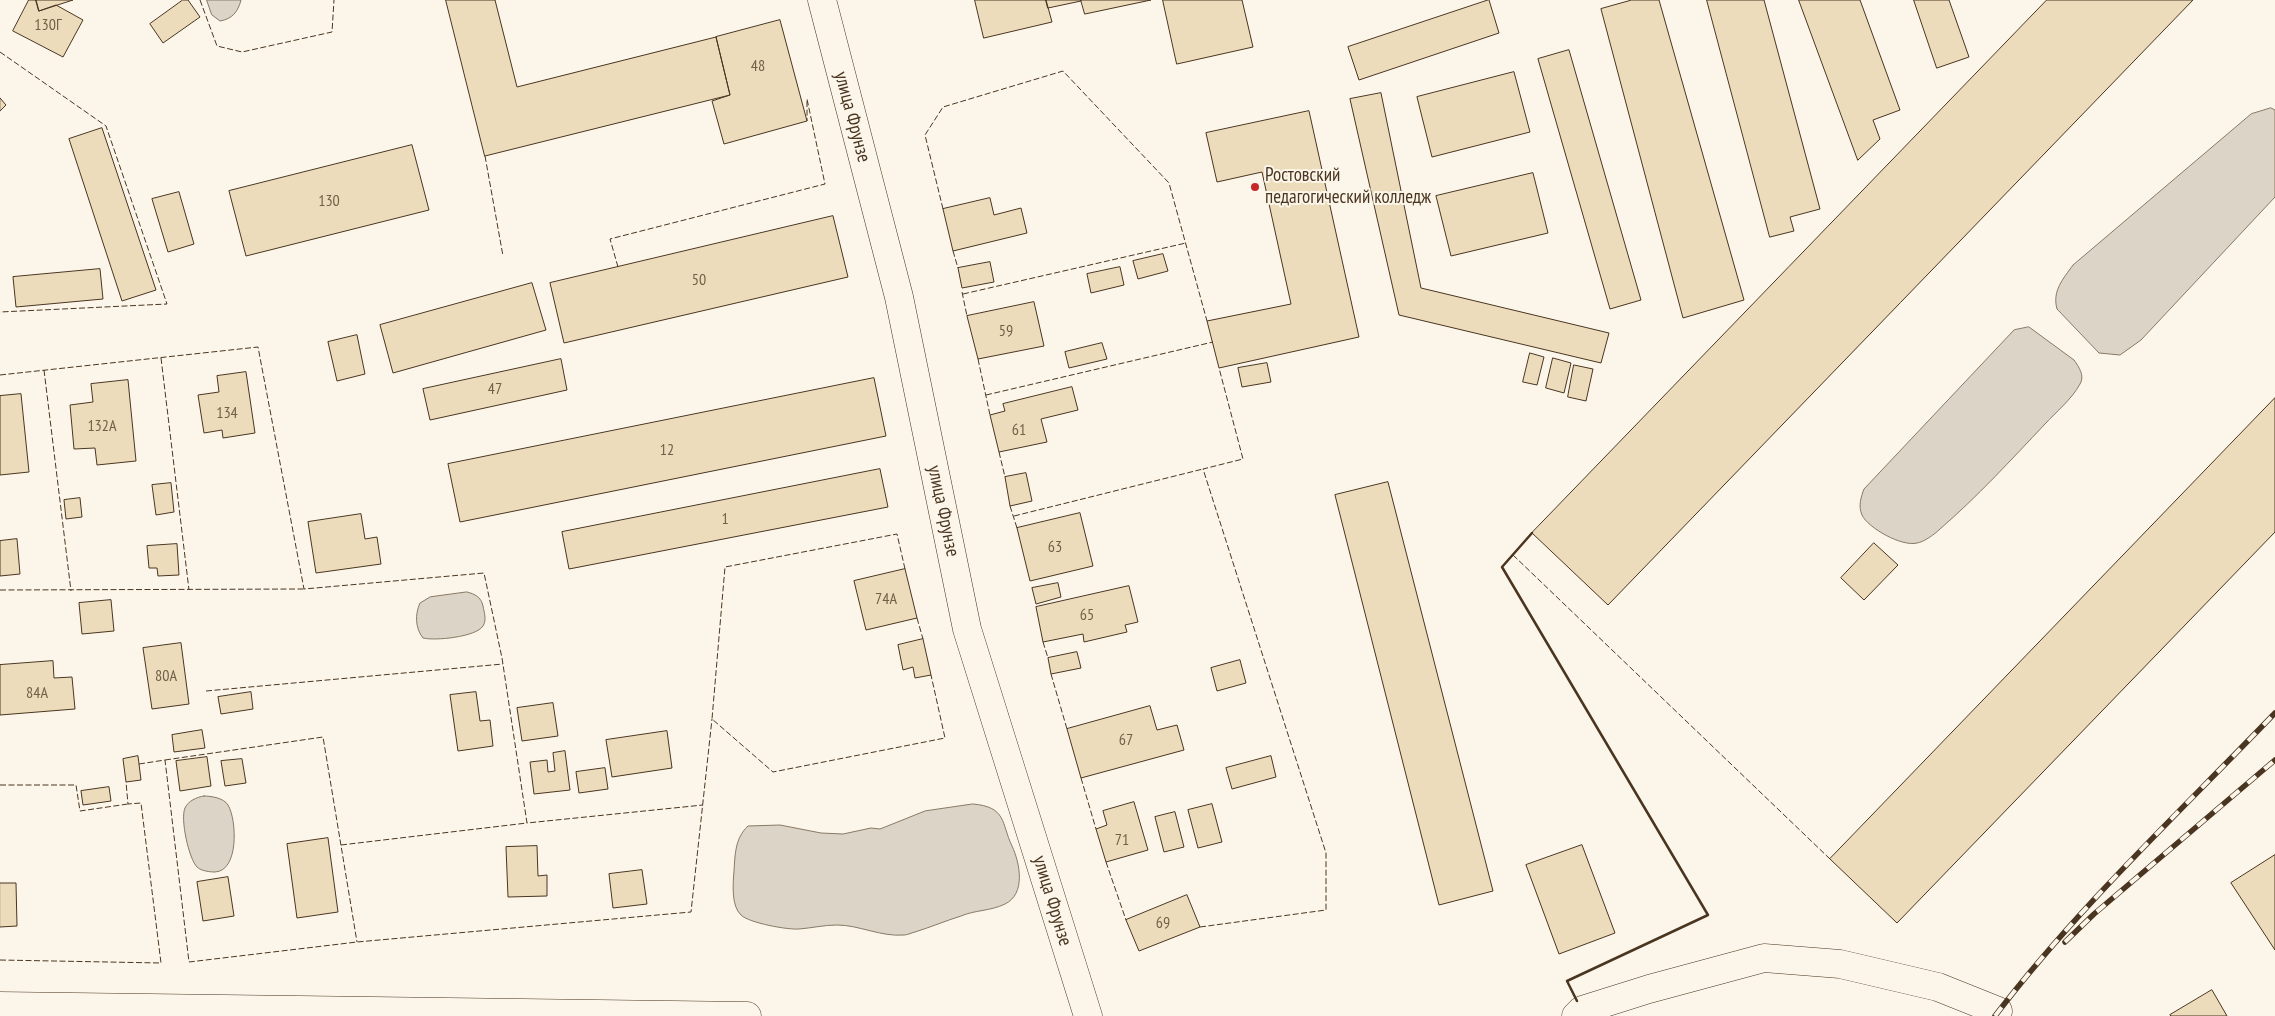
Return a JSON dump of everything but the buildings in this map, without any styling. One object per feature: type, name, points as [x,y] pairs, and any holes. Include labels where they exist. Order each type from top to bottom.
[{"type":"street","name":"улица Фрунзе","points":[[822,0],[899,297],[967,629],[1088,1016]]},
{"type":"street","points":[[1576,1016],[1582,1010],[1649,989],[1764,958],[1840,964],[1938,986],[1998,1011]]},
{"type":"street","points":[[0,1006],[747,1016]]},
{"type":"shaded area","points":[[207,0],[241,0],[234,14],[228,19],[220,21],[212,15]]},
{"type":"shaded area","points":[[2271,108],[2275,110],[2275,197],[2141,340],[2120,355],[2099,353],[2057,309],[2057,291],[2073,265],[2251,114]]},
{"type":"shaded area","points":[[2029,327],[2074,360],[2082,375],[2077,390],[1981,491],[1929,538],[1917,543],[1903,542],[1878,531],[1865,520],[1861,512],[1860,502],[1864,489],[2014,330]]},
{"type":"shaded area","points":[[467,592],[481,600],[485,619],[483,626],[479,630],[464,635],[445,638],[423,638],[418,630],[417,621],[420,603],[430,597]]},
{"type":"shaded area","points":[[204,796],[224,801],[231,812],[233,822],[234,844],[232,854],[223,869],[215,872],[203,870],[194,863],[188,848],[184,829],[186,806],[198,797]]},
{"type":"shaded area","points":[[973,804],[992,809],[997,813],[1004,823],[1015,853],[1019,869],[1019,886],[1012,899],[1005,904],[966,914],[904,935],[878,933],[837,925],[799,929],[778,927],[752,921],[745,918],[738,911],[734,900],[733,888],[735,853],[740,836],[748,826],[780,825],[821,833],[843,834],[871,828],[880,829],[925,811]]},
{"type":"railway","points":[[1995,1016],[2095,898],[2275,713]]},
{"type":"railway","points":[[2065,942],[2094,914],[2275,760]]},
{"type":"fence","points":[[200,0],[217,46],[242,52],[332,32],[334,0]]},
{"type":"fence","points":[[0,52],[106,126],[167,304],[0,312]]},
{"type":"fence","points":[[943,209],[925,135],[943,107],[1063,71],[1169,183],[1207,321]]},
{"type":"fence","points":[[618,267],[610,239],[825,184],[807,99],[807,121]]},
{"type":"fence","points":[[485,156],[503,256]]},
{"type":"fence","points":[[963,294],[1186,243]]},
{"type":"fence","points":[[953,251],[958,268]]},
{"type":"fence","points":[[962,292],[967,316]]},
{"type":"fence","points":[[986,395],[1213,342]]},
{"type":"fence","points":[[0,375],[258,347],[304,589],[484,573],[502,658],[527,823],[703,805]]},
{"type":"fence","points":[[161,358],[189,590]]},
{"type":"fence","points":[[978,359],[990,415]]},
{"type":"fence","points":[[1200,927],[1326,910],[1326,853],[1203,469],[1243,459],[1219,368]]},
{"type":"fence","points":[[44,370],[71,591]]},
{"type":"fence","points":[[999,452],[1005,477]]},
{"type":"fence","points":[[1014,516],[1203,469]]},
{"type":"fence","points":[[1010,506],[1017,528]]},
{"type":"fence","points":[[905,569],[897,534],[725,567],[712,719],[773,772],[945,738],[931,675]]},
{"type":"fence","points":[[1513,555],[1830,859]]},
{"type":"fence","points":[[0,590],[304,589]]},
{"type":"fence","points":[[917,618],[923,639]]},
{"type":"fence","points":[[1043,642],[1048,658]]},
{"type":"fence","points":[[206,691],[503,664]]},
{"type":"fence","points":[[1051,674],[1067,729]]},
{"type":"fence","points":[[139,764],[165,760],[189,962],[357,942],[691,912],[712,719]]},
{"type":"fence","points":[[165,760],[323,737],[357,942]]},
{"type":"fence","points":[[1081,778],[1096,829]]},
{"type":"fence","points":[[0,960],[161,963],[141,803],[128,804],[126,782]]},
{"type":"fence","points":[[0,785],[76,785],[80,811],[128,804]]},
{"type":"fence","points":[[341,845],[527,823]]},
{"type":"fence","points":[[1106,862],[1126,920]]},
{"type":"wall","points":[[1532,533],[1502,567],[1708,915],[1567,981],[1577,1001]]},
{"type":"place","name":"Ростовский педагогический колледж","points":[[1255,187]]}]
